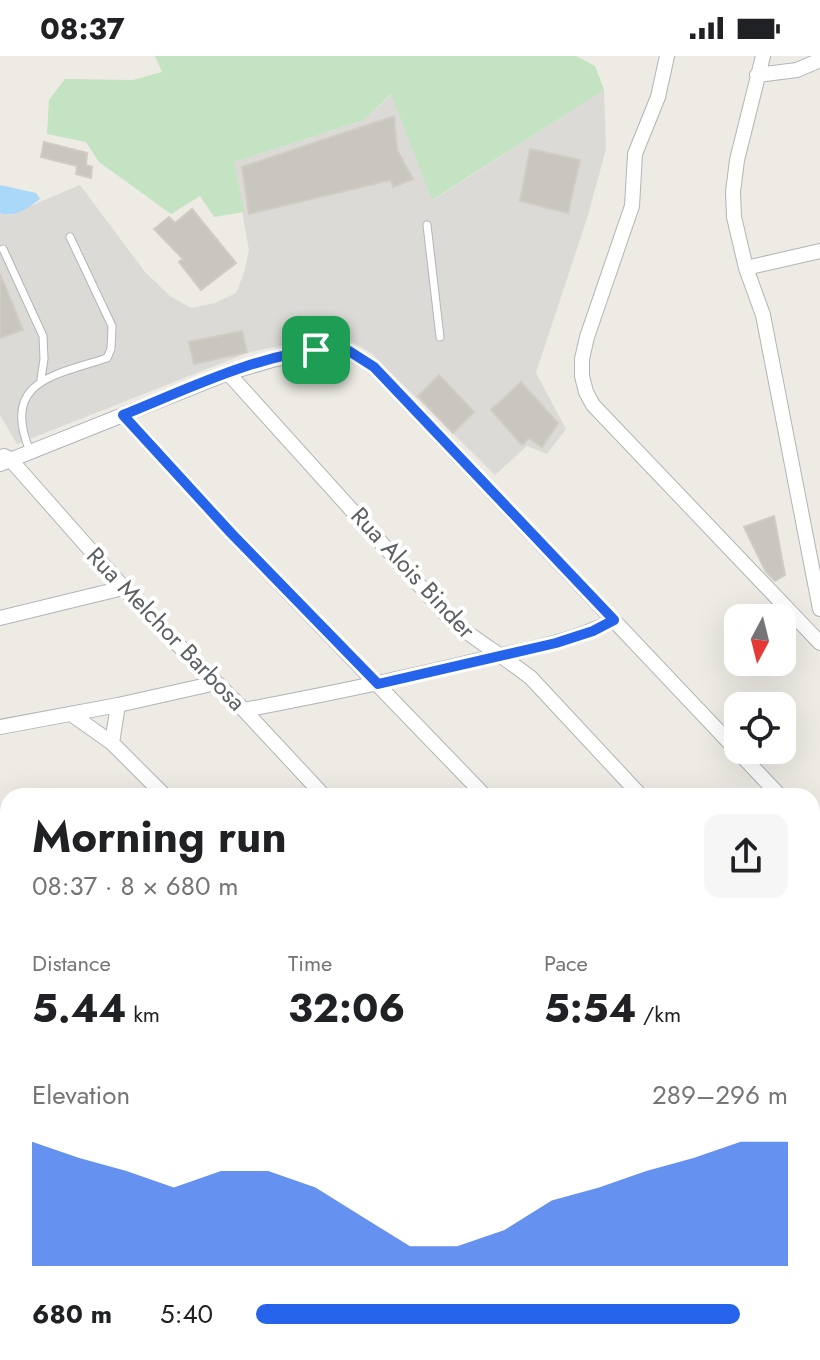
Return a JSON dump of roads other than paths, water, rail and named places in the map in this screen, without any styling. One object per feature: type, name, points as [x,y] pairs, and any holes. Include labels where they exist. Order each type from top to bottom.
[{"type":"street","points":[[667,56],[658,97],[635,154],[632,206],[587,337],[582,359],[586,392],[604,417],[820,643]]},
{"type":"street","points":[[763,56],[737,160],[734,217],[746,268],[763,315],[817,578],[820,609]]},
{"type":"street","points":[[757,75],[797,70],[820,60]]},
{"type":"street","points":[[746,268],[820,251]]},
{"type":"street","points":[[3,459],[228,373],[316,350],[333,348],[349,351],[364,358],[772,788]]},
{"type":"street","name":"Rua Alois Binder","points":[[228,373],[450,619],[531,678],[634,788]]},
{"type":"street","points":[[123,415],[231,533],[477,788]]},
{"type":"street","name":"Rua Melchor Barbosa","points":[[3,459],[317,788]]},
{"type":"street","points":[[0,618],[123,588]]},
{"type":"street","points":[[244,710],[378,684],[556,643],[593,631],[614,620]]},
{"type":"street","points":[[0,727],[216,683]]},
{"type":"street","points":[[112,743],[118,705]]},
{"type":"street","points":[[71,714],[112,743],[157,788]]},
{"type":"lane","points":[[427,225],[440,337]]},
{"type":"lane","points":[[30,451],[18,412],[26,395],[41,379],[107,358],[111,349],[112,326],[70,237]]},
{"type":"lane","points":[[3,249],[43,336],[41,379]]},
{"type":"water","points":[[0,185],[36,193],[40,199],[16,213],[0,213]]}]
